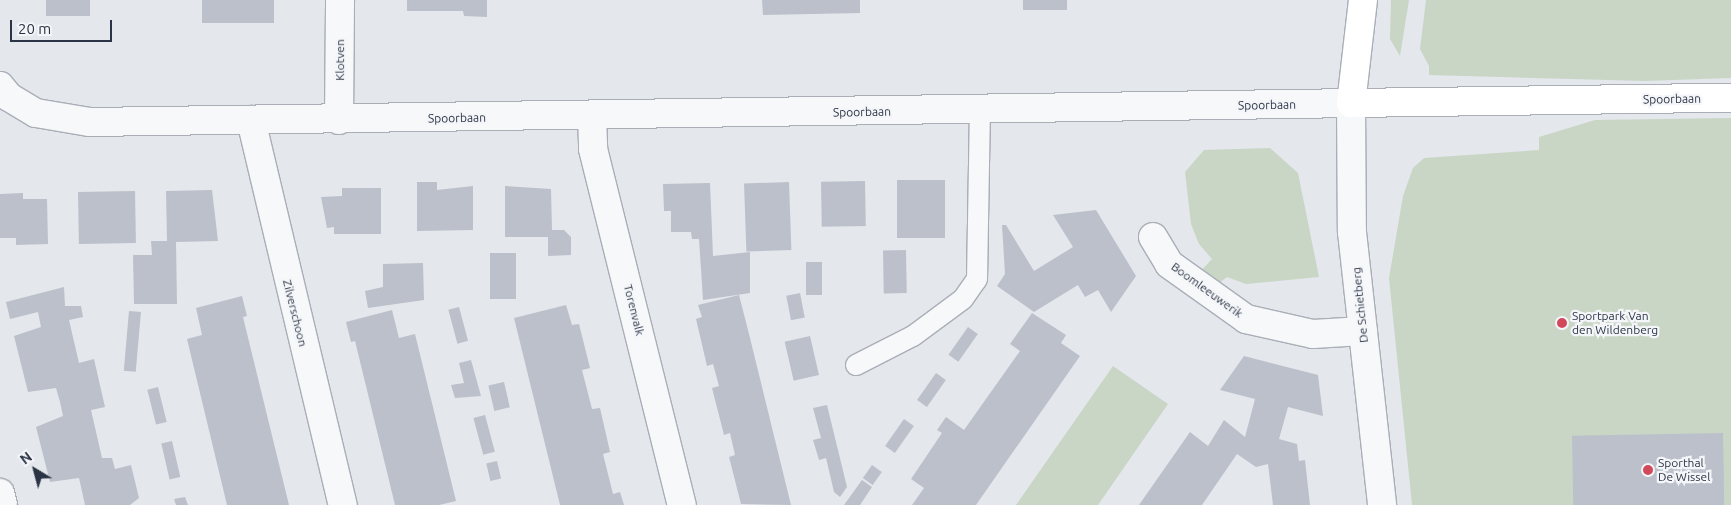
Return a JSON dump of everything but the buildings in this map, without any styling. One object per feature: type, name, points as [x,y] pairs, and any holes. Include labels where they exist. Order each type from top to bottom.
[{"type":"street","name":"Klotven","points":[[339,120],[340,0]]},
{"type":"street","points":[[1351,104],[1363,0]]},
{"type":"street","name":"Spoorbaan","points":[[3,95],[36,113],[60,120],[339,120],[1731,98]]},
{"type":"street","name":"De Schietberg","points":[[1351,104],[1349,186],[1382,505]]},
{"type":"street","name":"Torenvalk","points":[[592,115],[593,149],[682,505]]},
{"type":"street","name":"Zilverschoon","points":[[251,120],[343,505]]},
{"type":"street","name":"Boomleeuwerik","points":[[1153,237],[1169,264],[1246,319],[1313,334],[1363,331]]},
{"type":"street","points":[[0,493],[3,505]]},
{"type":"lane","points":[[856,365],[913,336],[963,300],[977,279],[980,111]]},
{"type":"green space","points":[[1391,0],[1409,0],[1400,56],[1390,39]]},
{"type":"green space","points":[[1426,0],[1731,0],[1731,78],[1645,81],[1429,75],[1429,66],[1420,49]]},
{"type":"green space","name":"Sportpark Van den Wildenberg","points":[[1731,118],[1731,505],[1412,505],[1389,278],[1403,196],[1413,168],[1424,158],[1539,150],[1539,137],[1595,120]]},
{"type":"green space","points":[[1270,148],[1298,173],[1319,277],[1246,284],[1227,277],[1214,287],[1197,275],[1212,259],[1199,244],[1191,224],[1185,172],[1204,150]]},
{"type":"green space","points":[[1113,366],[1168,404],[1098,505],[1016,505]]},
{"type":"place","name":"Sportpark Van den Wildenberg","points":[[1562,323]]},
{"type":"place","name":"Sporthal De Wissel","points":[[1648,470]]}]
